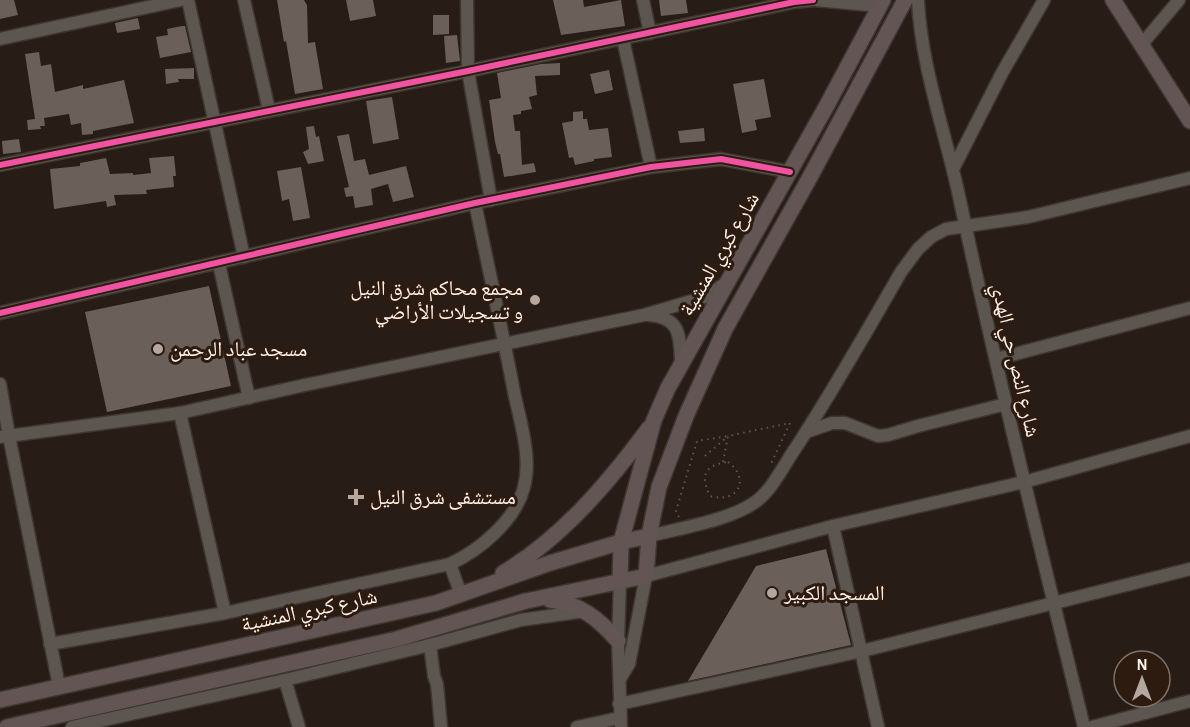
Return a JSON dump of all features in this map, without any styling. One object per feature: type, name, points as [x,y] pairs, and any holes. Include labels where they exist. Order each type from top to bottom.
[{"type":"main road","name":"شارع كبري المنشية","points":[[646,576],[649,536],[655,503],[665,471],[725,328],[810,177],[905,0]]},
{"type":"main road","points":[[1113,0],[1189,116]]},
{"type":"main road","name":"شارع كبري المنشية","points":[[620,582],[621,542],[654,420],[681,362],[790,172],[881,3]]},
{"type":"main road","points":[[476,590],[538,550],[598,491],[627,458],[654,420]]},
{"type":"main road","name":"شارع كبري المنشية","points":[[0,700],[377,617],[461,596],[550,564],[621,542],[649,536]]},
{"type":"main road","points":[[7,727],[397,639],[526,601],[646,576]]},
{"type":"main road","points":[[526,601],[565,602],[586,611],[604,624],[618,641]]},
{"type":"street","points":[[0,39],[181,0]]},
{"type":"street","points":[[188,0],[244,257]]},
{"type":"street","points":[[244,0],[269,110]]},
{"type":"street","points":[[466,0],[468,71],[491,200]]},
{"type":"street","points":[[643,0],[650,33]]},
{"type":"street","name":"شارع النص حي الهدي","points":[[918,0],[928,68],[1024,482],[1084,727]]},
{"type":"street","points":[[953,169],[1002,73],[1044,0]]},
{"type":"street","points":[[1142,44],[1179,0]]},
{"type":"street","points":[[0,165],[623,39],[793,1],[881,3]]},
{"type":"street","points":[[623,39],[651,167]]},
{"type":"street","points":[[0,313],[475,203],[651,167],[721,159],[790,172]]},
{"type":"street","points":[[649,536],[708,521],[741,510],[758,500],[772,484],[806,432],[902,272],[918,249],[931,237],[946,229],[1028,217],[1190,178]]},
{"type":"street","points":[[50,644],[225,613],[450,564],[465,557],[496,532],[512,511],[524,487],[526,462],[475,203]]},
{"type":"street","points":[[219,264],[249,398]]},
{"type":"street","points":[[4,436],[180,413],[644,315],[660,308],[705,297],[726,283]]},
{"type":"street","points":[[996,359],[1190,308]]},
{"type":"street","points":[[644,315],[666,318],[672,322],[679,334],[681,362]]},
{"type":"street","points":[[0,384],[4,436],[59,686]]},
{"type":"street","points":[[806,432],[832,423],[845,423],[878,436],[888,435],[1006,404]]},
{"type":"street","points":[[180,413],[225,613]]},
{"type":"street","points":[[620,679],[629,663],[646,576],[833,526],[1024,482],[1190,436]]},
{"type":"street","points":[[833,526],[878,727]]},
{"type":"street","points":[[450,564],[461,596]]},
{"type":"street","points":[[619,704],[862,651],[1190,569]]},
{"type":"street","points":[[577,727],[620,722],[618,641],[620,582]]},
{"type":"street","points":[[72,727],[285,680],[430,645],[521,620],[586,611]]},
{"type":"street","points":[[430,645],[441,727]]},
{"type":"street","points":[[285,680],[299,727]]},
{"type":"street","points":[[1092,727],[1190,701]]},
{"type":"path","points":[[680,517],[676,511],[697,441],[790,423],[769,468]]},
{"type":"path","points":[[705,456],[728,436]]},
{"type":"path","points":[[723,462],[728,436]]},
{"type":"path","points":[[723,462],[728,462],[736,468],[740,480],[736,491],[728,498],[721,499],[710,496],[703,483],[706,472],[717,463],[723,462]]},
{"type":"building","points":[[0,0],[14,0],[18,15],[0,19]]},
{"type":"building","points":[[277,0],[304,0],[307,5],[308,43],[315,42],[323,89],[295,94]]},
{"type":"building","points":[[346,0],[373,0],[376,16],[350,21]]},
{"type":"building","points":[[553,0],[583,0],[584,7],[621,0],[625,26],[561,35]]},
{"type":"building","points":[[659,0],[686,0],[688,13],[661,16]]},
{"type":"building","points":[[433,15],[449,15],[449,34],[433,35]]},
{"type":"building","points":[[138,18],[140,29],[117,33],[115,23]]},
{"type":"building","points":[[185,26],[191,52],[160,58],[156,37],[168,35],[167,29]]},
{"type":"building","points":[[457,35],[460,61],[446,63],[444,36]]},
{"type":"building","points":[[39,52],[41,66],[51,64],[55,92],[83,85],[83,89],[124,80],[134,123],[82,135],[81,123],[71,125],[69,114],[44,118],[45,126],[40,126],[41,129],[28,130],[27,120],[35,119],[25,54]]},
{"type":"building","points":[[560,63],[560,75],[535,76],[537,95],[529,97],[532,109],[513,115],[515,131],[520,131],[522,165],[534,163],[536,172],[504,177],[500,154],[498,154],[495,142],[489,100],[501,98],[497,73],[541,64]]},
{"type":"building","points":[[194,68],[194,79],[178,79],[179,82],[166,84],[165,69]]},
{"type":"building","points":[[609,70],[613,90],[595,94],[590,74]]},
{"type":"building","points":[[764,79],[771,117],[755,120],[757,130],[742,133],[733,84]]},
{"type":"building","points":[[392,97],[399,139],[373,144],[366,101]]},
{"type":"building","points":[[583,111],[583,119],[587,119],[589,130],[608,128],[612,157],[594,159],[594,161],[575,165],[573,157],[569,158],[562,123],[573,121],[573,112]]},
{"type":"building","points":[[314,126],[316,137],[319,136],[324,161],[308,164],[303,152],[309,149],[306,127]]},
{"type":"building","points":[[704,128],[705,141],[680,143],[678,131]]},
{"type":"building","points":[[349,134],[354,161],[365,159],[369,175],[406,166],[414,197],[393,202],[388,184],[371,189],[373,205],[355,208],[353,196],[346,197],[344,188],[349,187],[337,136]]},
{"type":"building","points":[[19,139],[21,152],[3,154],[2,141]]},
{"type":"building","points":[[174,156],[176,176],[173,176],[174,187],[146,190],[147,194],[114,195],[116,205],[107,207],[106,201],[54,209],[50,169],[80,166],[80,163],[106,158],[110,174],[133,173],[133,175],[151,173],[149,158]]},
{"type":"building","points":[[301,167],[310,218],[293,221],[289,199],[282,201],[277,171]]},
{"type":"building","name":"مسجد عباد الرحمن","points":[[209,286],[231,386],[107,412],[85,312]]},
{"type":"building","points":[[826,549],[851,645],[688,681],[756,566]]},
{"type":"cycle path","points":[[0,165],[468,71],[794,2],[813,0]]},
{"type":"cycle path","points":[[0,313],[475,203],[651,167],[721,159],[790,172]]},
{"type":"place","name":"مجمع محاكم شرق النيل و تسجيلات الأراضي","points":[[535,300]]},
{"type":"place","name":"مسجد عباد الرحمن","points":[[158,349]]},
{"type":"place","name":"مستشفى شرق النيل","points":[[356,497]]},
{"type":"place","name":"المسجد الكبير","points":[[772,593]]}]
